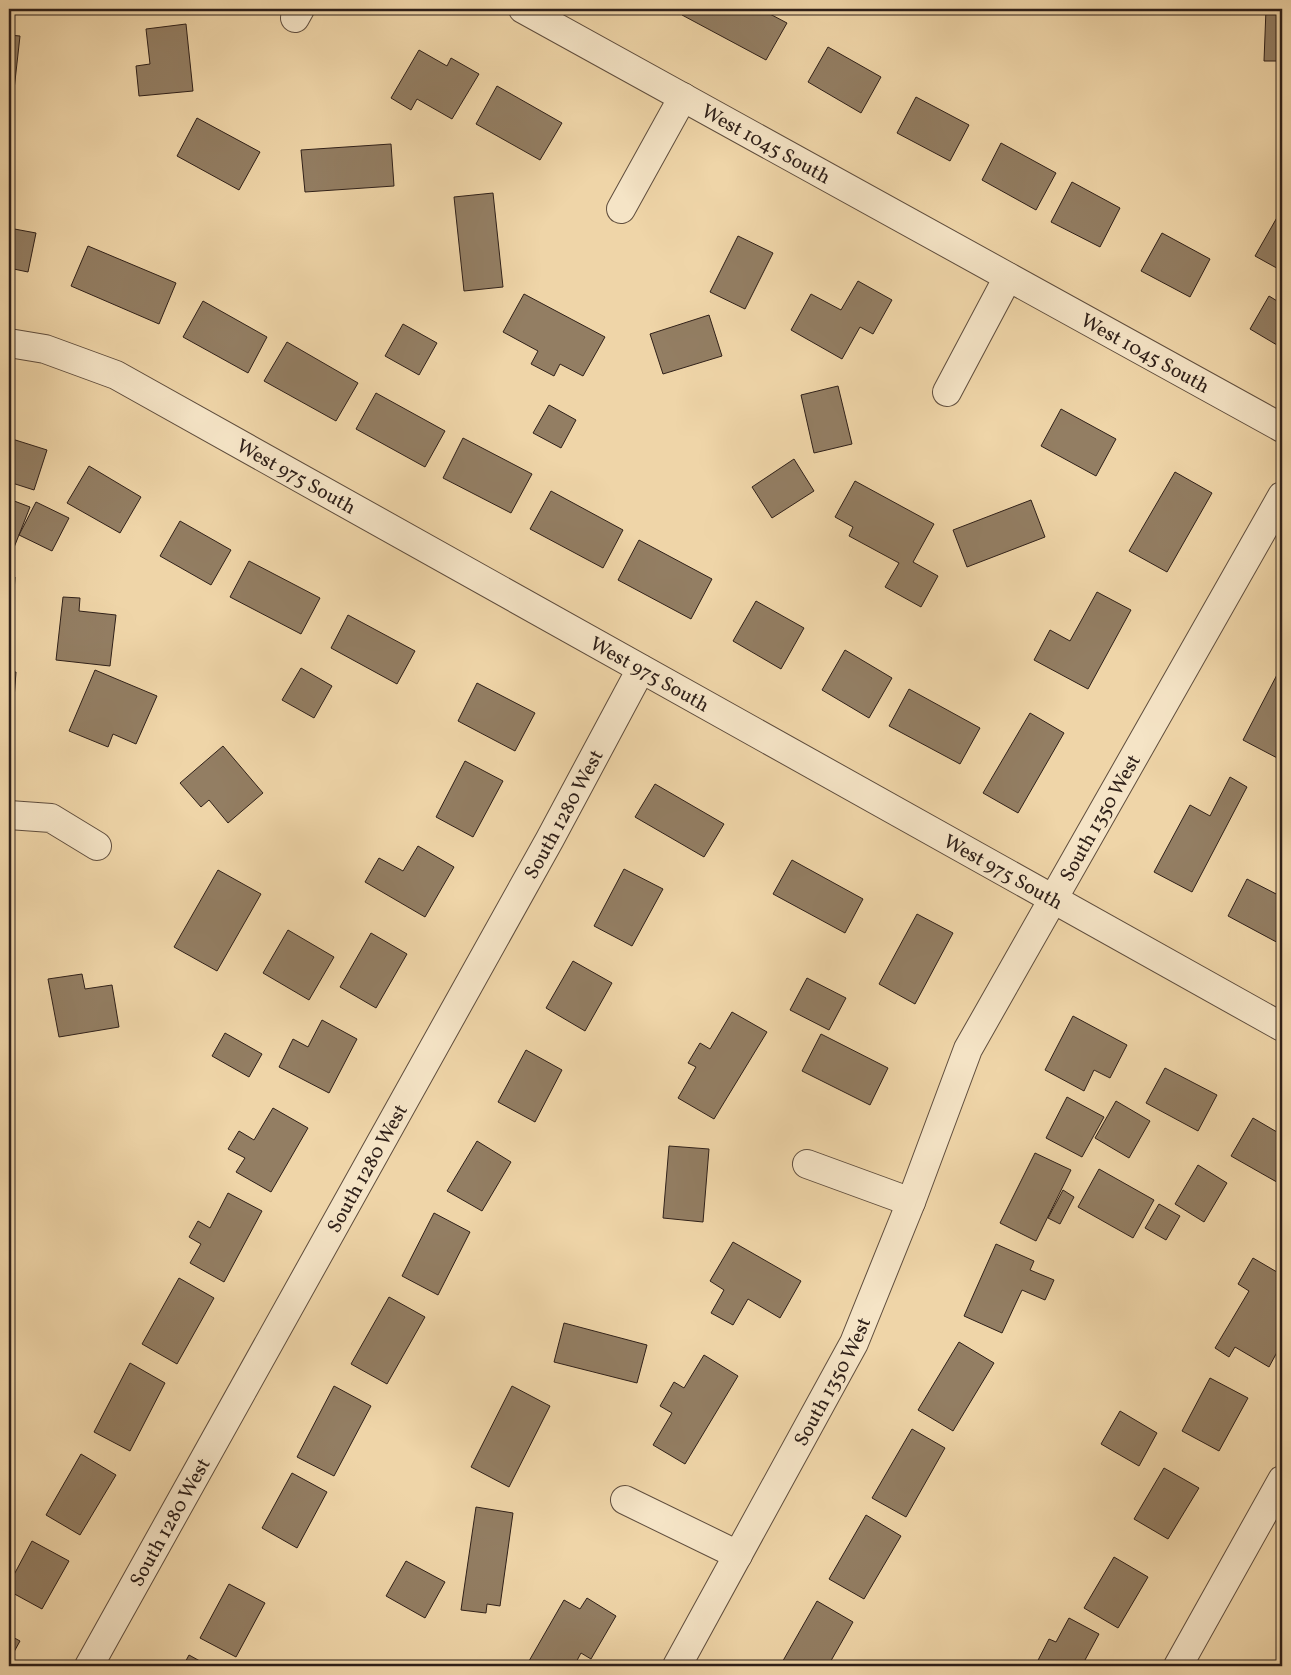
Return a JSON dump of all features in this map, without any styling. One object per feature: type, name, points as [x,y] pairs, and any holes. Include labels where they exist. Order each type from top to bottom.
[{"type":"street","name":"West 1045 South","points":[[523,9],[1282,428]]},
{"type":"street","points":[[621,209],[683,97]]},
{"type":"street","points":[[947,392],[1008,277]]},
{"type":"street","name":"West 975 South","points":[[9,343],[45,349],[116,376],[1282,1027]]},
{"type":"street","name":"South 1350 West","points":[[677,1666],[854,1343],[911,1202],[968,1049],[1282,496]]},
{"type":"street","name":"South 1280 West","points":[[89,1666],[550,839],[641,669]]},
{"type":"street","points":[[9,815],[51,818],[97,846]]},
{"type":"street","points":[[807,1164],[911,1202]]},
{"type":"street","points":[[1178,1666],[1282,1480]]},
{"type":"street","points":[[625,1500],[738,1555]]},
{"type":"building","points":[[685,9],[770,9],[768,13],[787,23],[766,60],[682,15]]},
{"type":"building","points":[[1266,9],[1282,9],[1282,61],[1264,61]]},
{"type":"building","points":[[186,24],[193,91],[139,96],[136,66],[150,64],[146,29]]},
{"type":"building","points":[[9,35],[20,36],[14,90],[9,90]]},
{"type":"building","points":[[828,47],[881,77],[861,113],[808,82]]},
{"type":"building","points":[[419,50],[447,66],[451,58],[479,74],[452,119],[417,99],[411,110],[391,98]]},
{"type":"building","points":[[497,86],[562,123],[540,160],[476,124]]},
{"type":"building","points":[[916,97],[969,125],[950,161],[897,133]]},
{"type":"building","points":[[9,113],[12,113],[9,151]]},
{"type":"building","points":[[197,118],[260,152],[239,190],[177,156]]},
{"type":"building","points":[[1001,143],[1056,173],[1036,210],[982,180]]},
{"type":"building","points":[[391,144],[394,186],[305,192],[301,150]]},
{"type":"building","points":[[1072,182],[1120,208],[1100,247],[1051,222]]},
{"type":"building","points":[[493,193],[503,287],[464,291],[454,197]]},
{"type":"building","points":[[1279,214],[1282,215],[1282,271],[1255,256]]},
{"type":"building","points":[[9,228],[36,233],[28,272],[9,268]]},
{"type":"building","points":[[1162,233],[1210,259],[1190,297],[1141,271]]},
{"type":"building","points":[[738,236],[773,253],[745,309],[710,292]]},
{"type":"building","points":[[88,246],[176,283],[159,324],[71,286]]},
{"type":"building","points":[[858,281],[892,300],[873,334],[860,327],[842,359],[791,330],[811,294],[841,310]]},
{"type":"building","points":[[524,294],[605,337],[583,376],[560,364],[554,376],[531,364],[538,351],[503,332]]},
{"type":"building","points":[[1269,296],[1282,304],[1282,348],[1250,329]]},
{"type":"building","points":[[203,301],[267,337],[248,373],[183,337]]},
{"type":"building","points":[[709,315],[722,356],[663,374],[650,334]]},
{"type":"building","points":[[403,324],[437,343],[419,375],[385,356]]},
{"type":"building","points":[[287,342],[358,383],[336,421],[264,381]]},
{"type":"building","points":[[838,386],[852,444],[814,453],[801,395]]},
{"type":"building","points":[[376,393],[445,431],[425,467],[356,429]]},
{"type":"building","points":[[549,405],[576,420],[561,448],[533,433]]},
{"type":"building","points":[[1061,409],[1116,439],[1096,476],[1041,446]]},
{"type":"building","points":[[9,438],[47,450],[34,490],[9,482]]},
{"type":"building","points":[[463,438],[532,474],[511,513],[443,478]]},
{"type":"building","points":[[794,459],[814,491],[772,518],[752,487]]},
{"type":"building","points":[[89,466],[141,497],[120,533],[67,503]]},
{"type":"building","points":[[1175,472],[1212,493],[1167,572],[1129,551]]},
{"type":"building","points":[[855,481],[934,524],[913,562],[938,576],[921,607],[885,587],[899,563],[849,536],[853,527],[835,517]]},
{"type":"building","points":[[551,491],[623,530],[603,568],[530,529]]},
{"type":"building","points":[[9,499],[30,507],[13,550],[9,549]]},
{"type":"building","points":[[1031,500],[1045,537],[967,567],[953,530]]},
{"type":"building","points":[[36,502],[69,518],[52,551],[19,535]]},
{"type":"building","points":[[180,521],[231,550],[211,585],[160,556]]},
{"type":"building","points":[[639,540],[712,579],[691,619],[618,580]]},
{"type":"building","points":[[249,561],[320,598],[301,634],[230,597]]},
{"type":"building","points":[[9,576],[15,577],[11,640],[9,640]]},
{"type":"building","points":[[1097,592],[1131,610],[1088,689],[1034,660],[1050,630],[1070,641]]},
{"type":"building","points":[[63,597],[80,598],[79,611],[116,615],[110,666],[56,660]]},
{"type":"building","points":[[756,601],[804,628],[781,669],[733,641]]},
{"type":"building","points":[[348,615],[415,651],[397,684],[331,648]]},
{"type":"building","points":[[845,650],[892,678],[869,718],[822,690]]},
{"type":"building","points":[[301,668],[332,686],[314,718],[282,700]]},
{"type":"building","points":[[1280,669],[1282,671],[1281,760],[1243,740]]},
{"type":"building","points":[[95,670],[157,696],[136,744],[113,734],[108,747],[69,731]]},
{"type":"building","points":[[9,672],[16,672],[11,740],[9,740]]},
{"type":"building","points":[[477,683],[535,713],[515,751],[458,721]]},
{"type":"building","points":[[909,689],[980,728],[960,764],[889,726]]},
{"type":"building","points":[[1030,713],[1064,733],[1018,813],[983,793]]},
{"type":"building","points":[[223,746],[263,793],[228,823],[209,800],[201,807],[180,783]]},
{"type":"building","points":[[465,761],[503,781],[473,837],[436,817]]},
{"type":"building","points":[[1230,777],[1247,787],[1192,892],[1154,872],[1190,805],[1210,816]]},
{"type":"building","points":[[655,784],[724,824],[704,857],[635,817]]},
{"type":"building","points":[[418,846],[454,867],[425,917],[365,882],[379,858],[403,871]]},
{"type":"building","points":[[792,860],[863,899],[845,933],[773,894]]},
{"type":"building","points":[[624,869],[663,889],[632,946],[594,926]]},
{"type":"building","points":[[218,870],[261,894],[217,971],[174,947]]},
{"type":"building","points":[[1247,879],[1282,897],[1282,945],[1228,916]]},
{"type":"building","points":[[917,914],[953,933],[915,1004],[879,984]]},
{"type":"building","points":[[288,930],[334,957],[309,1000],[263,973]]},
{"type":"building","points":[[371,933],[407,954],[376,1008],[340,987]]},
{"type":"building","points":[[573,961],[612,983],[585,1031],[546,1008]]},
{"type":"building","points":[[82,974],[85,989],[112,985],[119,1027],[59,1037],[48,979]]},
{"type":"building","points":[[807,978],[846,998],[829,1030],[790,1010]]},
{"type":"building","points":[[732,1012],[767,1032],[714,1119],[678,1098],[696,1067],[688,1063],[700,1043],[710,1049]]},
{"type":"building","points":[[1073,1016],[1127,1045],[1110,1078],[1094,1070],[1084,1091],[1045,1070]]},
{"type":"building","points":[[322,1020],[357,1039],[329,1093],[279,1067],[293,1039],[308,1047]]},
{"type":"building","points":[[225,1033],[262,1054],[249,1077],[212,1056]]},
{"type":"building","points":[[821,1034],[888,1068],[870,1105],[802,1071]]},
{"type":"building","points":[[526,1050],[562,1070],[535,1122],[498,1102]]},
{"type":"building","points":[[1165,1068],[1217,1095],[1198,1131],[1146,1103]]},
{"type":"building","points":[[1067,1097],[1104,1117],[1082,1157],[1046,1138]]},
{"type":"building","points":[[1116,1101],[1150,1121],[1129,1158],[1095,1138]]},
{"type":"building","points":[[273,1108],[308,1128],[271,1192],[236,1172],[245,1158],[228,1149],[239,1131],[254,1140]]},
{"type":"building","points":[[1253,1118],[1282,1135],[1282,1185],[1231,1156]]},
{"type":"building","points":[[477,1141],[511,1162],[482,1211],[447,1191]]},
{"type":"building","points":[[669,1146],[709,1149],[703,1222],[663,1218]]},
{"type":"building","points":[[1035,1153],[1071,1170],[1036,1241],[1000,1223]]},
{"type":"building","points":[[1198,1165],[1227,1183],[1204,1222],[1175,1204]]},
{"type":"building","points":[[1099,1169],[1154,1200],[1133,1238],[1078,1207]]},
{"type":"building","points":[[1063,1190],[1074,1197],[1060,1224],[1048,1218]]},
{"type":"building","points":[[228,1193],[262,1211],[224,1282],[190,1263],[201,1244],[189,1237],[198,1221],[210,1228]]},
{"type":"building","points":[[1159,1204],[1180,1216],[1166,1240],[1145,1228]]},
{"type":"building","points":[[434,1213],[470,1232],[438,1295],[402,1276]]},
{"type":"building","points":[[733,1242],[801,1281],[780,1318],[748,1299],[733,1325],[711,1313],[724,1290],[710,1281]]},
{"type":"building","points":[[996,1244],[1034,1261],[1030,1270],[1054,1280],[1045,1300],[1022,1290],[1002,1333],[964,1316]]},
{"type":"building","points":[[1253,1258],[1282,1275],[1282,1343],[1269,1367],[1235,1347],[1229,1357],[1215,1348],[1249,1291],[1238,1284]]},
{"type":"building","points":[[179,1278],[214,1298],[177,1364],[142,1344]]},
{"type":"building","points":[[389,1297],[425,1317],[387,1384],[351,1364]]},
{"type":"building","points":[[564,1323],[647,1345],[637,1383],[554,1362]]},
{"type":"building","points":[[959,1342],[994,1363],[953,1431],[918,1410]]},
{"type":"building","points":[[704,1355],[738,1376],[685,1464],[653,1445],[672,1413],[660,1406],[674,1382],[684,1388]]},
{"type":"building","points":[[130,1363],[165,1383],[130,1451],[94,1432]]},
{"type":"building","points":[[1210,1378],[1248,1398],[1219,1451],[1182,1431]]},
{"type":"building","points":[[334,1386],[371,1406],[334,1476],[297,1457]]},
{"type":"building","points":[[512,1386],[550,1406],[509,1487],[471,1467]]},
{"type":"building","points":[[1120,1411],[1157,1433],[1139,1466],[1101,1444]]},
{"type":"building","points":[[912,1429],[945,1448],[906,1517],[872,1498]]},
{"type":"building","points":[[81,1454],[116,1475],[80,1535],[46,1515]]},
{"type":"building","points":[[1164,1468],[1199,1488],[1168,1539],[1134,1519]]},
{"type":"building","points":[[292,1473],[327,1492],[297,1548],[262,1528]]},
{"type":"building","points":[[476,1507],[513,1513],[500,1606],[487,1604],[486,1613],[461,1610]]},
{"type":"building","points":[[866,1515],[901,1536],[864,1599],[829,1579]]},
{"type":"building","points":[[32,1541],[69,1561],[42,1609],[9,1591],[9,1584]]},
{"type":"building","points":[[1114,1557],[1148,1577],[1118,1628],[1084,1608]]},
{"type":"building","points":[[406,1561],[445,1582],[425,1618],[386,1596]]},
{"type":"building","points":[[229,1584],[265,1603],[236,1657],[200,1638]]},
{"type":"building","points":[[587,1598],[616,1616],[591,1659],[581,1653],[574,1666],[538,1666],[529,1661],[564,1600],[580,1609]]},
{"type":"building","points":[[817,1601],[853,1622],[828,1666],[780,1666]]},
{"type":"building","points":[[1069,1618],[1099,1634],[1085,1660],[1097,1666],[1035,1666],[1049,1639],[1056,1642]]},
{"type":"building","points":[[9,1635],[20,1641],[9,1661]]},
{"type":"building","points":[[189,1655],[209,1666],[183,1666]]}]
